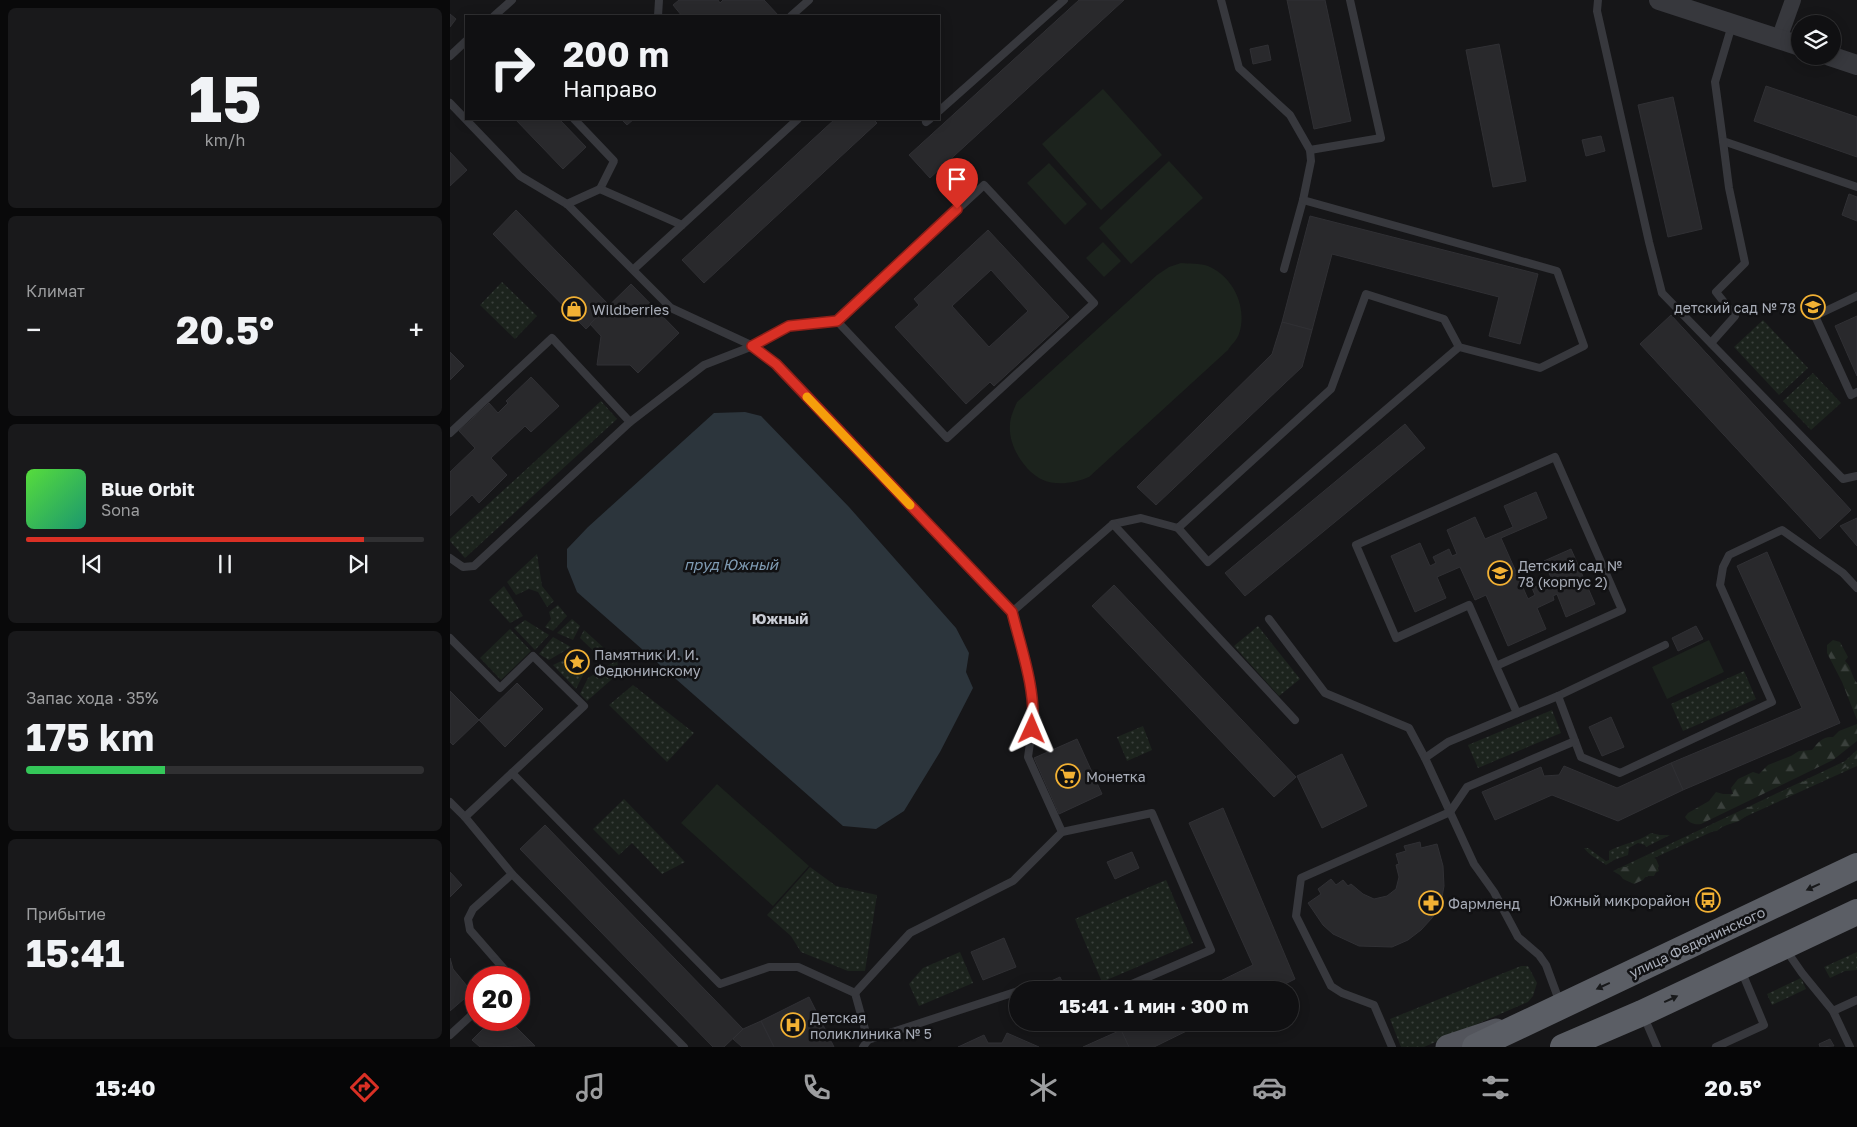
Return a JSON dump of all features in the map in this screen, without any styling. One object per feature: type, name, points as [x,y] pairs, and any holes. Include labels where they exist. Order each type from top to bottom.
[{"type":"highway","name":"улица Федюнинского","points":[[1475,1047],[1857,866]]},
{"type":"highway","points":[[1563,1047],[1642,1013],[1857,912]]},
{"type":"main road","points":[[1448,1047],[1536,1017]]},
{"type":"street","points":[[1659,0],[1791,43]]},
{"type":"street","points":[[1779,39],[1793,0]]},
{"type":"street","points":[[1841,60],[1857,65]]},
{"type":"lane","points":[[495,15],[512,0]]},
{"type":"lane","points":[[658,15],[659,0]]},
{"type":"lane","points":[[793,15],[809,0]]},
{"type":"lane","points":[[940,110],[1064,0]]},
{"type":"lane","points":[[1221,0],[1239,68],[1290,115],[1310,150],[1311,161],[1303,200],[1284,269]]},
{"type":"lane","points":[[1310,150],[1381,138],[1350,0]]},
{"type":"lane","points":[[1598,0],[1597,11],[1646,232],[1662,293],[1843,479],[1857,476]]},
{"type":"lane","points":[[1710,343],[1735,316],[1716,292],[1745,263],[1729,188],[1715,82],[1732,24]]},
{"type":"lane","points":[[450,56],[465,42]]},
{"type":"lane","points":[[451,105],[465,119]]},
{"type":"lane","points":[[466,120],[520,176],[567,204],[671,308],[752,346],[776,364],[1012,612],[1026,663],[1034,715],[1028,757],[1062,832]]},
{"type":"lane","points":[[567,204],[600,189],[614,161],[575,120]]},
{"type":"lane","points":[[634,269],[797,120]]},
{"type":"lane","points":[[1723,141],[1857,187]]},
{"type":"lane","points":[[450,558],[463,567],[474,566],[630,422],[704,365],[752,346],[789,326],[837,321],[984,184],[1094,303],[947,438],[837,321]]},
{"type":"lane","points":[[600,189],[682,225]]},
{"type":"lane","points":[[1178,528],[1331,389],[1366,294],[1444,319],[1459,347],[1540,368],[1584,346],[1557,271],[1303,200]]},
{"type":"lane","points":[[1857,296],[1816,316],[1851,395],[1857,392]]},
{"type":"lane","points":[[450,433],[552,338],[630,422]]},
{"type":"lane","points":[[1012,612],[1113,524],[1141,518],[1178,528],[1208,562],[1459,347]]},
{"type":"lane","points":[[1496,666],[1622,610],[1555,457],[1356,545],[1396,638],[1469,605],[1496,666],[1517,713]]},
{"type":"lane","points":[[1113,524],[1295,720]]},
{"type":"lane","points":[[1558,696],[1581,757],[1620,773],[1772,702],[1720,586],[1723,566],[1729,556],[1782,530],[1843,573],[1857,588]]},
{"type":"lane","points":[[1269,619],[1325,693],[1409,728],[1474,864],[1494,892],[1518,937],[1546,965],[1561,1005]]},
{"type":"lane","points":[[450,638],[500,688],[533,656],[584,706],[465,817]]},
{"type":"lane","points":[[1425,758],[1448,742],[1558,696],[1665,645]]},
{"type":"lane","points":[[1392,1047],[1374,1005],[1342,993],[1331,986],[1296,916],[1301,878],[1450,812],[1467,787],[1575,741]]},
{"type":"lane","points":[[512,773],[720,984],[769,967],[798,967],[855,993]]},
{"type":"lane","points":[[450,802],[465,817],[512,874],[684,1047]]},
{"type":"lane","points":[[855,993],[910,933],[1012,881],[1062,832],[1152,813],[1211,950],[1139,981]]},
{"type":"lane","points":[[501,966],[470,930],[468,919],[473,909],[512,874]]},
{"type":"lane","points":[[1784,946],[1802,973],[1833,1011],[1850,1047]]},
{"type":"lane","points":[[1716,1047],[1764,1025],[1740,967]]},
{"type":"lane","points":[[855,993],[868,1040]]},
{"type":"lane","points":[[863,1047],[868,1040],[1009,994]]},
{"type":"lane","points":[[1833,1011],[1857,1000]]},
{"type":"lane","points":[[1642,1013],[1657,1047]]},
{"type":"lane","points":[[450,1035],[465,1021]]},
{"type":"green space","points":[[1103,89],[1162,155],[1101,210],[1042,144]]},
{"type":"green space","points":[[1169,161],[1203,198],[1131,264],[1099,228]]},
{"type":"green space","points":[[1049,163],[1087,204],[1065,225],[1027,183]]},
{"type":"green space","points":[[1103,242],[1121,261],[1104,277],[1086,258]]},
{"type":"green space","points":[[1181,263],[1208,266],[1225,277],[1231,285],[1240,304],[1241,324],[1237,338],[1228,350],[1089,477],[1078,481],[1060,483],[1048,482],[1036,476],[1019,457],[1012,441],[1010,422],[1017,402],[1157,275],[1169,267]]},
{"type":"green space","points":[[502,282],[537,316],[515,339],[480,305]]},
{"type":"green space","points":[[1763,320],[1808,368],[1779,395],[1734,347]]},
{"type":"green space","points":[[1813,373],[1841,403],[1811,430],[1783,401]]},
{"type":"green space","points":[[601,401],[617,419],[465,558],[450,539]]},
{"type":"green space","points":[[537,554],[542,586],[554,601],[547,607],[538,592],[529,589],[516,595],[507,582]]},
{"type":"green space","points":[[504,586],[523,616],[510,623],[489,600]]},
{"type":"green space","points":[[558,605],[567,616],[553,631],[545,627],[551,619],[549,612]]},
{"type":"green space","points":[[572,619],[580,626],[573,640],[557,633]]},
{"type":"green space","points":[[525,620],[549,635],[535,650],[514,628]]},
{"type":"green space","points":[[1258,626],[1300,679],[1279,696],[1234,646]]},
{"type":"green space","points":[[510,629],[531,651],[501,680],[480,658]]},
{"type":"green space","points":[[584,630],[614,657],[605,662],[580,638]]},
{"type":"green space","points":[[553,637],[571,647],[549,660],[539,654]]},
{"type":"green space","points":[[1709,640],[1724,672],[1667,699],[1652,667]]},
{"type":"green space","points":[[1833,640],[1840,642],[1848,657],[1845,661],[1857,683],[1857,720],[1842,682],[1827,653],[1827,645]]},
{"type":"green space","points":[[570,657],[585,671],[576,689],[553,665]]},
{"type":"green space","points":[[617,660],[619,673],[587,701],[580,694],[588,678]]},
{"type":"green space","points":[[1744,671],[1756,699],[1683,731],[1671,704]]},
{"type":"green space","points":[[633,685],[694,733],[667,762],[609,705]]},
{"type":"green space","points":[[1552,710],[1561,733],[1478,768],[1468,745]]},
{"type":"green space","points":[[1857,724],[1857,741],[1833,760],[1701,824],[1692,823],[1685,817],[1688,813],[1709,801],[1716,792],[1733,794],[1731,788],[1738,779],[1753,772],[1759,774],[1768,765],[1799,751],[1812,750],[1824,739],[1833,737],[1839,731]]},
{"type":"green space","points":[[1143,726],[1152,750],[1127,761],[1117,737]]},
{"type":"green space","points":[[1857,750],[1857,766],[1654,858],[1659,871],[1633,883],[1613,871],[1845,761]]},
{"type":"green space","points":[[1857,751],[1857,763],[1853,763],[1834,774],[1806,784],[1796,792],[1761,806],[1739,821],[1724,825],[1717,831],[1708,832],[1706,830],[1707,827],[1844,763]]},
{"type":"green space","points":[[717,784],[809,866],[773,906],[681,823]]},
{"type":"green space","points":[[624,799],[685,862],[662,874],[632,843],[619,855],[593,829]]},
{"type":"green space","points":[[1651,833],[1670,835],[1646,847],[1638,843],[1629,848],[1628,855],[1606,865],[1584,848],[1588,848],[1606,861],[1609,860],[1609,851],[1641,839]]},
{"type":"green space","points":[[1649,855],[1656,859],[1659,866],[1654,876],[1646,876],[1643,880],[1634,884],[1623,879],[1618,872],[1622,867],[1631,867]]},
{"type":"green space","points":[[810,867],[836,886],[877,895],[865,971],[848,971],[801,952],[791,936],[767,915]]},
{"type":"green space","points":[[1166,880],[1193,943],[1102,981],[1075,919]]},
{"type":"green space","points":[[960,952],[973,983],[919,1006],[909,984],[923,968]]},
{"type":"green space","points":[[1857,952],[1857,970],[1845,971],[1830,978],[1824,967]]},
{"type":"green space","points":[[1521,966],[1528,966],[1537,983],[1533,996],[1528,1002],[1424,1047],[1401,1047],[1390,1019]]},
{"type":"green space","points":[[1801,978],[1806,989],[1772,1005],[1767,994]]},
{"type":"water","name":"пруд Южный","points":[[745,412],[761,416],[849,507],[956,628],[969,653],[966,672],[973,688],[940,752],[904,811],[876,829],[843,826],[577,592],[567,567],[567,549],[588,527],[714,413]]},
{"type":"building","points":[[679,0],[718,0],[720,3],[723,0],[764,0],[778,15],[681,15],[673,5]]},
{"type":"building","points":[[1079,0],[1124,0],[930,178],[909,155]]},
{"type":"building","points":[[1287,0],[1325,0],[1351,121],[1314,129]]},
{"type":"building","points":[[450,14],[456,19],[450,27]]},
{"type":"building","points":[[1499,44],[1526,181],[1493,187],[1466,50]]},
{"type":"building","points":[[1268,45],[1271,60],[1253,64],[1250,49]]},
{"type":"building","points":[[1766,86],[1857,117],[1857,157],[1754,121]]},
{"type":"building","points":[[1673,97],[1702,229],[1668,237],[1638,105]]},
{"type":"building","points":[[516,120],[560,120],[586,147],[563,169]]},
{"type":"building","points":[[622,120],[633,120],[627,125]]},
{"type":"building","points":[[834,120],[874,120],[877,123],[704,283],[682,260]]},
{"type":"building","points":[[1601,136],[1605,151],[1586,156],[1582,140]]},
{"type":"building","points":[[450,152],[467,170],[450,186]]},
{"type":"building","points":[[1849,194],[1857,197],[1857,221],[1842,215]]},
{"type":"building","points":[[516,210],[610,306],[586,329],[493,234]]},
{"type":"building","points":[[1310,216],[1538,274],[1520,344],[1489,336],[1499,297],[1332,254],[1312,330],[1282,322]]},
{"type":"building","points":[[988,230],[1069,317],[994,386],[990,382],[966,404],[895,327],[919,305],[914,299]],"holes":[[[991,270],[1028,311],[989,347],[952,306]]]},
{"type":"building","points":[[631,284],[679,333],[638,373],[630,365],[597,365],[601,336],[590,324]]},
{"type":"building","points":[[1671,315],[1851,510],[1820,539],[1640,344]]},
{"type":"building","points":[[1857,316],[1857,376],[1835,326]]},
{"type":"building","points":[[1282,322],[1312,330],[1302,367],[1156,505],[1137,487],[1272,354]]},
{"type":"building","points":[[450,352],[464,366],[450,380]]},
{"type":"building","points":[[531,377],[559,406],[531,432],[525,426],[491,458],[507,475],[479,503],[472,495],[450,516],[450,472],[475,448],[459,431],[489,403],[498,413],[508,403],[506,401]]},
{"type":"building","points":[[1405,424],[1425,448],[1245,596],[1225,573]]},
{"type":"building","points":[[1536,492],[1547,518],[1501,538],[1528,599],[1535,595],[1532,588],[1545,583],[1548,590],[1555,587],[1544,561],[1571,549],[1595,604],[1566,617],[1557,594],[1553,596],[1554,600],[1537,608],[1546,629],[1508,646],[1486,595],[1475,600],[1460,567],[1437,577],[1446,598],[1415,612],[1391,556],[1420,543],[1430,566],[1436,563],[1433,557],[1449,549],[1452,556],[1457,554],[1447,530],[1475,517],[1485,539],[1513,527],[1504,506]]},
{"type":"building","points":[[1857,518],[1857,546],[1840,526]]},
{"type":"building","points":[[1767,552],[1840,723],[1683,790],[1671,763],[1802,708],[1737,566]]},
{"type":"building","points":[[1114,585],[1296,777],[1274,797],[1092,606]]},
{"type":"building","points":[[1696,626],[1703,639],[1678,651],[1672,638]]},
{"type":"building","points":[[517,683],[543,709],[505,747],[479,720]]},
{"type":"building","points":[[450,691],[479,720],[453,745],[450,742]]},
{"type":"building","points":[[1611,717],[1624,747],[1602,756],[1589,727]]},
{"type":"building","name":"Монетка","points":[[1077,739],[1102,794],[1059,814],[1034,758]]},
{"type":"building","points":[[1342,754],[1367,806],[1322,828],[1297,776]]},
{"type":"building","points":[[1671,763],[1683,790],[1618,821],[1552,795],[1495,820],[1482,792],[1541,767],[1544,776],[1559,775],[1564,766],[1617,788]]},
{"type":"building","points":[[1223,808],[1295,979],[1291,981],[1220,981],[1253,965],[1189,823]]},
{"type":"building","points":[[545,825],[743,1029],[724,1047],[713,1047],[520,849]]},
{"type":"building","points":[[1420,842],[1421,848],[1437,844],[1443,866],[1444,886],[1441,903],[1432,918],[1421,930],[1408,940],[1392,947],[1359,946],[1333,934],[1323,925],[1308,903],[1321,894],[1318,889],[1331,879],[1336,885],[1343,880],[1348,886],[1351,884],[1363,894],[1374,899],[1387,896],[1396,889],[1399,877],[1396,865],[1399,864],[1396,854],[1406,851],[1404,846]]},
{"type":"building","points":[[1132,852],[1139,868],[1115,879],[1107,862]]},
{"type":"building","points":[[450,872],[462,885],[450,897]]},
{"type":"building","points":[[1004,938],[1016,967],[983,980],[971,952]]},
{"type":"building","points":[[450,958],[453,969],[465,984],[465,998],[450,1011]]},
{"type":"building","points":[[1060,977],[1062,981],[1051,981]]},
{"type":"building","name":"Детская поликлиника № 5","points":[[809,997],[834,1047],[774,1047],[761,1021]]},
{"type":"building","points":[[761,1021],[774,1047],[742,1047],[733,1039],[743,1029]]},
{"type":"building","points":[[481,1031],[520,1031],[535,1046],[480,1047],[472,1040]]},
{"type":"building","points":[[1121,1031],[1187,1031],[1154,1047],[1129,1047]]},
{"type":"building","points":[[1121,1031],[1129,1047],[1083,1047]]},
{"type":"building","points":[[1007,1033],[1039,1047],[958,1047],[984,1035],[988,1043],[1002,1043]]},
{"type":"building","points":[[1830,1039],[1834,1046],[1820,1047],[1819,1044]]},
{"type":"slow traffic","points":[[807,397],[910,505]]},
{"type":"place","name":"детский сад № 78","points":[[1813,307]]},
{"type":"place","name":"Wildberries","points":[[574,309]]},
{"type":"place","name":"Детский сад № 78 (корпус 2)","points":[[1500,573]]},
{"type":"place","name":"Памятник И. И. Федюнинскому","points":[[577,662]]},
{"type":"place","name":"Монетка","points":[[1068,776]]},
{"type":"place","name":"Южный микрорайон","points":[[1708,900]]},
{"type":"place","name":"Фармленд","points":[[1431,903]]},
{"type":"place","name":"Детская поликлиника № 5","points":[[793,1025]]},
{"type":"district","name":"Южный","points":[[780,618]]},
{"type":"route","points":[[957,209],[837,321],[789,326],[752,346],[776,364],[1012,612],[1026,663],[1034,715],[1032,729]]}]
